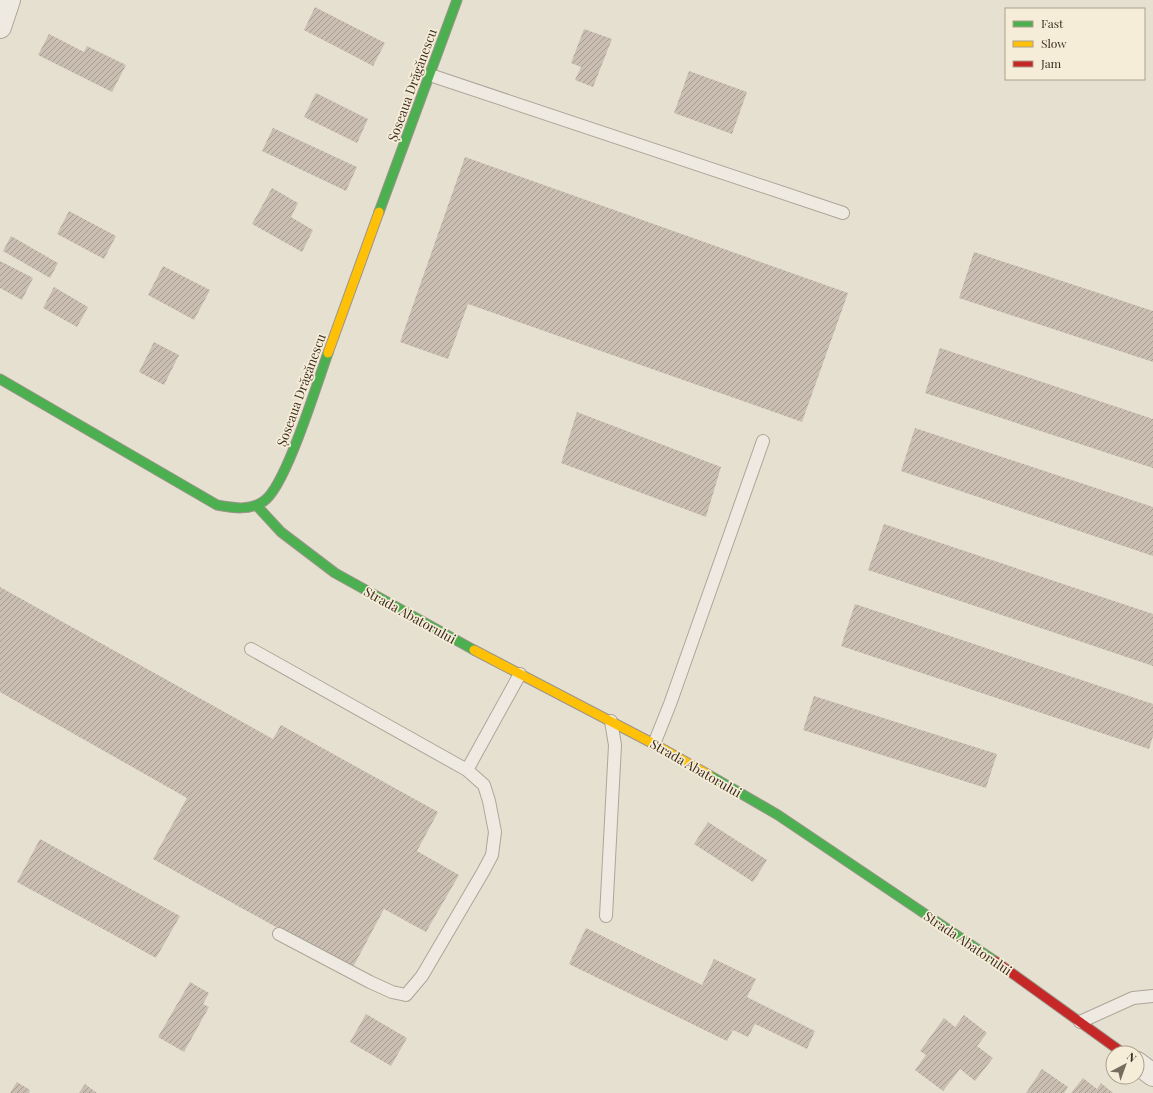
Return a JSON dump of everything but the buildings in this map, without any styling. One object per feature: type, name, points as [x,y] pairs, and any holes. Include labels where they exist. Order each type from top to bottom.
[{"type":"street","points":[[0,26],[9,0]]},
{"type":"street","name":"Șoseaua Drăgănescu","points":[[0,379],[217,505],[237,510],[257,506],[270,497],[281,480],[457,0]]},
{"type":"street","name":"Strada Abatorului","points":[[257,506],[281,532],[336,573],[520,674],[654,744],[778,815],[988,956],[1112,1045]]},
{"type":"lane","points":[[430,75],[843,213]]},
{"type":"lane","points":[[654,744],[670,704],[763,441]]},
{"type":"lane","points":[[251,649],[467,770],[484,785],[490,801],[495,832],[492,855],[422,976],[406,994],[392,992],[370,982],[279,934]]},
{"type":"lane","points":[[467,770],[520,674]]},
{"type":"lane","points":[[606,916],[615,745],[611,721]]},
{"type":"lane","points":[[1080,1022],[1133,998],[1153,996]]},
{"type":"traffic: fast","points":[[379,212],[457,0]]},
{"type":"traffic: fast","points":[[0,379],[217,505],[241,508],[253,506],[264,501],[273,492],[282,476],[309,409],[328,353]]},
{"type":"traffic: fast","points":[[257,506],[281,532],[335,573],[474,650]]},
{"type":"traffic: fast","points":[[709,775],[778,815],[995,961]]},
{"type":"traffic: slow","points":[[328,353],[379,212]]},
{"type":"traffic: slow","points":[[474,650],[654,744],[709,775]]},
{"type":"traffic: jam","points":[[995,961],[1112,1045]]}]
